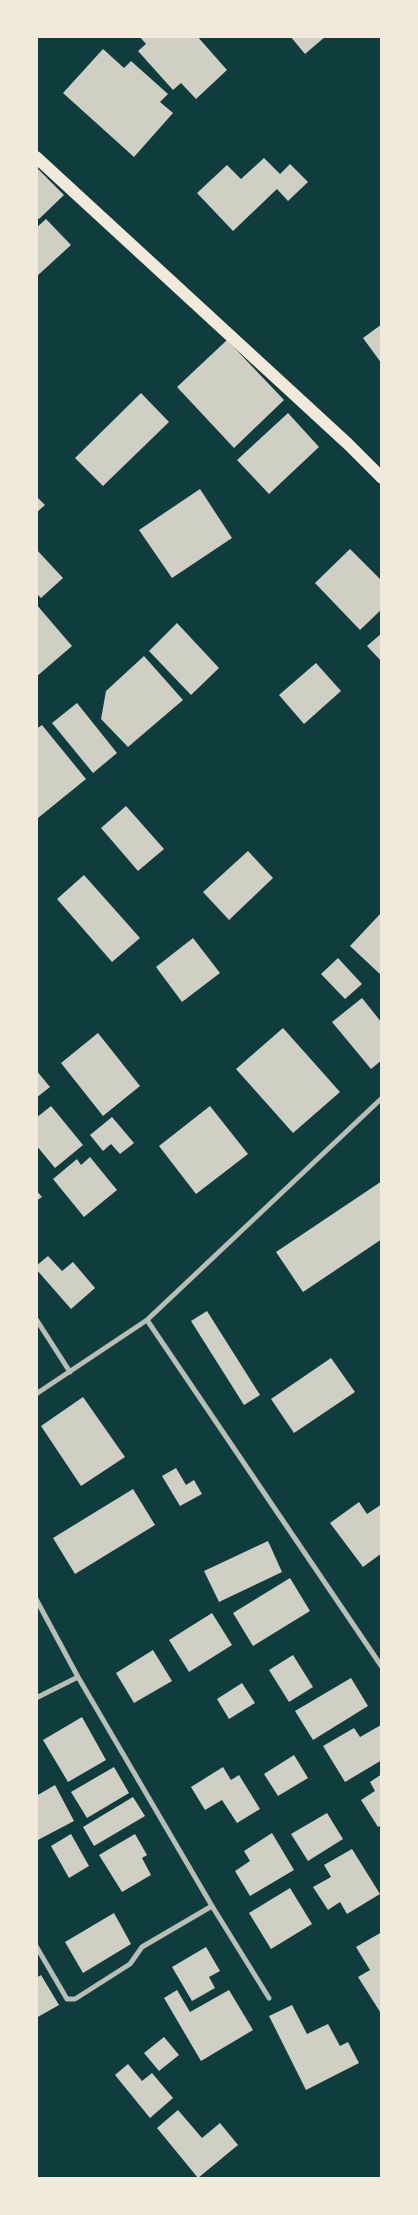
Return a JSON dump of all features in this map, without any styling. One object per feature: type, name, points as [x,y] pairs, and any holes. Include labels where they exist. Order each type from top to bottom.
[{"type":"main road","points":[[36,157],[382,478]]},
{"type":"street","points":[[36,1394],[148,1320],[382,1098]]},
{"type":"street","points":[[36,1319],[70,1372]]},
{"type":"street","points":[[148,1320],[382,1667]]},
{"type":"street","points":[[36,1599],[78,1677],[268,1998]]},
{"type":"street","points":[[36,1698],[78,1677]]},
{"type":"street","points":[[37,1948],[67,1999],[75,1999],[130,1964],[142,1947],[212,1906]]},
{"type":"building","points":[[139,36],[197,36],[227,70],[196,99],[181,83],[173,90],[138,51],[146,44]]},
{"type":"building","points":[[290,36],[326,36],[305,54]]},
{"type":"building","points":[[103,49],[124,68],[131,61],[168,94],[160,102],[173,113],[134,157],[63,93]]},
{"type":"building","points":[[264,158],[280,174],[290,164],[308,182],[288,201],[277,189],[233,231],[197,193],[227,165],[241,179]]},
{"type":"building","points":[[36,167],[64,195],[39,219],[36,216]]},
{"type":"building","points":[[46,219],[71,245],[36,277],[36,228]]},
{"type":"building","points":[[382,324],[382,364],[363,338]]},
{"type":"building","points":[[227,340],[284,400],[234,448],[177,387]]},
{"type":"building","points":[[141,393],[169,422],[103,486],[75,458]]},
{"type":"building","points":[[288,413],[319,447],[269,494],[237,460]]},
{"type":"building","points":[[200,489],[232,538],[172,578],[139,530]]},
{"type":"building","points":[[36,496],[45,505],[36,513]]},
{"type":"building","points":[[36,549],[63,578],[41,598],[36,593]]},
{"type":"building","points":[[350,549],[382,581],[382,609],[360,630],[315,583]]},
{"type":"building","points":[[36,604],[72,646],[36,677]]},
{"type":"building","points":[[177,623],[219,668],[191,695],[149,651]]},
{"type":"building","points":[[382,633],[382,662],[367,646]]},
{"type":"building","points":[[144,656],[183,700],[128,747],[101,719],[106,691]]},
{"type":"building","points":[[316,663],[341,691],[304,724],[279,695]]},
{"type":"building","points":[[77,703],[117,753],[93,773],[52,723]]},
{"type":"building","points":[[42,725],[86,779],[38,818],[36,729]]},
{"type":"building","points":[[126,806],[164,849],[138,871],[101,828]]},
{"type":"building","points":[[248,851],[273,878],[229,920],[203,892]]},
{"type":"building","points":[[84,875],[140,938],[112,962],[57,899]]},
{"type":"building","points":[[382,914],[382,976],[350,946]]},
{"type":"building","points":[[193,938],[220,973],[182,1002],[156,967]]},
{"type":"building","points":[[338,958],[362,984],[345,999],[321,974]]},
{"type":"building","points":[[362,998],[382,1023],[382,1060],[371,1069],[332,1022]]},
{"type":"building","points":[[283,1028],[340,1092],[293,1133],[236,1069]]},
{"type":"building","points":[[98,1033],[140,1086],[103,1116],[61,1063]]},
{"type":"building","points":[[36,1070],[50,1087],[36,1098]]},
{"type":"building","points":[[51,1106],[83,1145],[55,1168],[36,1145],[36,1118]]},
{"type":"building","points":[[210,1106],[248,1154],[196,1194],[159,1146]]},
{"type":"building","points":[[112,1117],[134,1143],[120,1154],[111,1144],[103,1151],[90,1135]]},
{"type":"building","points":[[90,1157],[117,1190],[84,1217],[53,1179],[77,1159],[81,1165]]},
{"type":"building","points":[[382,1181],[382,1239],[303,1292],[276,1252]]},
{"type":"building","points":[[36,1190],[42,1197],[36,1201]]},
{"type":"building","points":[[48,1256],[62,1271],[73,1262],[95,1288],[71,1309],[36,1269],[36,1266]]},
{"type":"building","points":[[207,1311],[260,1395],[244,1405],[191,1321]]},
{"type":"building","points":[[331,1358],[355,1392],[294,1433],[271,1399]]},
{"type":"building","points":[[83,1397],[125,1457],[81,1486],[41,1426]]},
{"type":"building","points":[[176,1468],[186,1485],[194,1480],[202,1494],[180,1506],[162,1476]]},
{"type":"building","points":[[133,1489],[155,1525],[75,1574],[53,1538]]},
{"type":"building","points":[[359,1502],[367,1514],[382,1504],[382,1553],[363,1567],[330,1523]]},
{"type":"building","points":[[268,1541],[282,1572],[219,1602],[204,1571]]},
{"type":"building","points":[[290,1578],[310,1611],[253,1646],[233,1613]]},
{"type":"building","points":[[212,1613],[232,1645],[189,1672],[169,1640]]},
{"type":"building","points":[[153,1650],[172,1681],[134,1703],[116,1673]]},
{"type":"building","points":[[293,1655],[313,1687],[289,1702],[269,1670]]},
{"type":"building","points":[[351,1678],[368,1706],[313,1740],[295,1711]]},
{"type":"building","points":[[242,1683],[255,1703],[229,1719],[217,1699]]},
{"type":"building","points":[[82,1717],[106,1760],[68,1782],[43,1740]]},
{"type":"building","points":[[381,1725],[382,1760],[345,1782],[323,1746],[354,1728],[360,1737]]},
{"type":"building","points":[[294,1755],[308,1778],[278,1796],[264,1774]]},
{"type":"building","points":[[114,1767],[129,1793],[87,1818],[71,1792]]},
{"type":"building","points":[[223,1767],[231,1780],[239,1775],[260,1809],[237,1823],[222,1800],[205,1810],[191,1787]]},
{"type":"building","points":[[382,1774],[382,1825],[378,1827],[361,1800],[375,1791],[370,1782]]},
{"type":"building","points":[[55,1785],[74,1821],[36,1841],[36,1796]]},
{"type":"building","points":[[133,1797],[145,1816],[94,1846],[83,1827]]},
{"type":"building","points":[[327,1813],[343,1839],[308,1861],[291,1834]]},
{"type":"building","points":[[272,1833],[294,1870],[250,1896],[235,1871],[250,1861],[244,1851]]},
{"type":"building","points":[[71,1834],[89,1866],[69,1878],[51,1846]]},
{"type":"building","points":[[135,1834],[147,1855],[142,1858],[151,1875],[122,1892],[99,1855]]},
{"type":"building","points":[[352,1849],[380,1894],[347,1914],[340,1902],[328,1910],[313,1887],[331,1877],[324,1865]]},
{"type":"building","points":[[290,1888],[312,1924],[271,1949],[249,1913]]},
{"type":"building","points":[[114,1913],[131,1944],[83,1973],[65,1942]]},
{"type":"building","points":[[382,1932],[382,2015],[358,1977],[370,1970],[356,1947]]},
{"type":"building","points":[[206,1947],[220,1971],[209,1977],[215,1988],[192,2001],[172,1967]]},
{"type":"building","points":[[41,1975],[59,2005],[36,2018],[36,1978]]},
{"type":"building","points":[[177,1990],[190,2012],[229,1990],[253,2030],[201,2061],[164,1998]]},
{"type":"building","points":[[292,2005],[307,2034],[328,2024],[340,2046],[348,2042],[359,2063],[306,2090],[269,2016]]},
{"type":"building","points":[[164,2037],[179,2055],[159,2071],[144,2053]]},
{"type":"building","points":[[128,2064],[142,2081],[152,2073],[173,2098],[150,2118],[115,2075]]},
{"type":"building","points":[[178,2110],[202,2138],[220,2123],[238,2145],[198,2178],[157,2128]]}]
